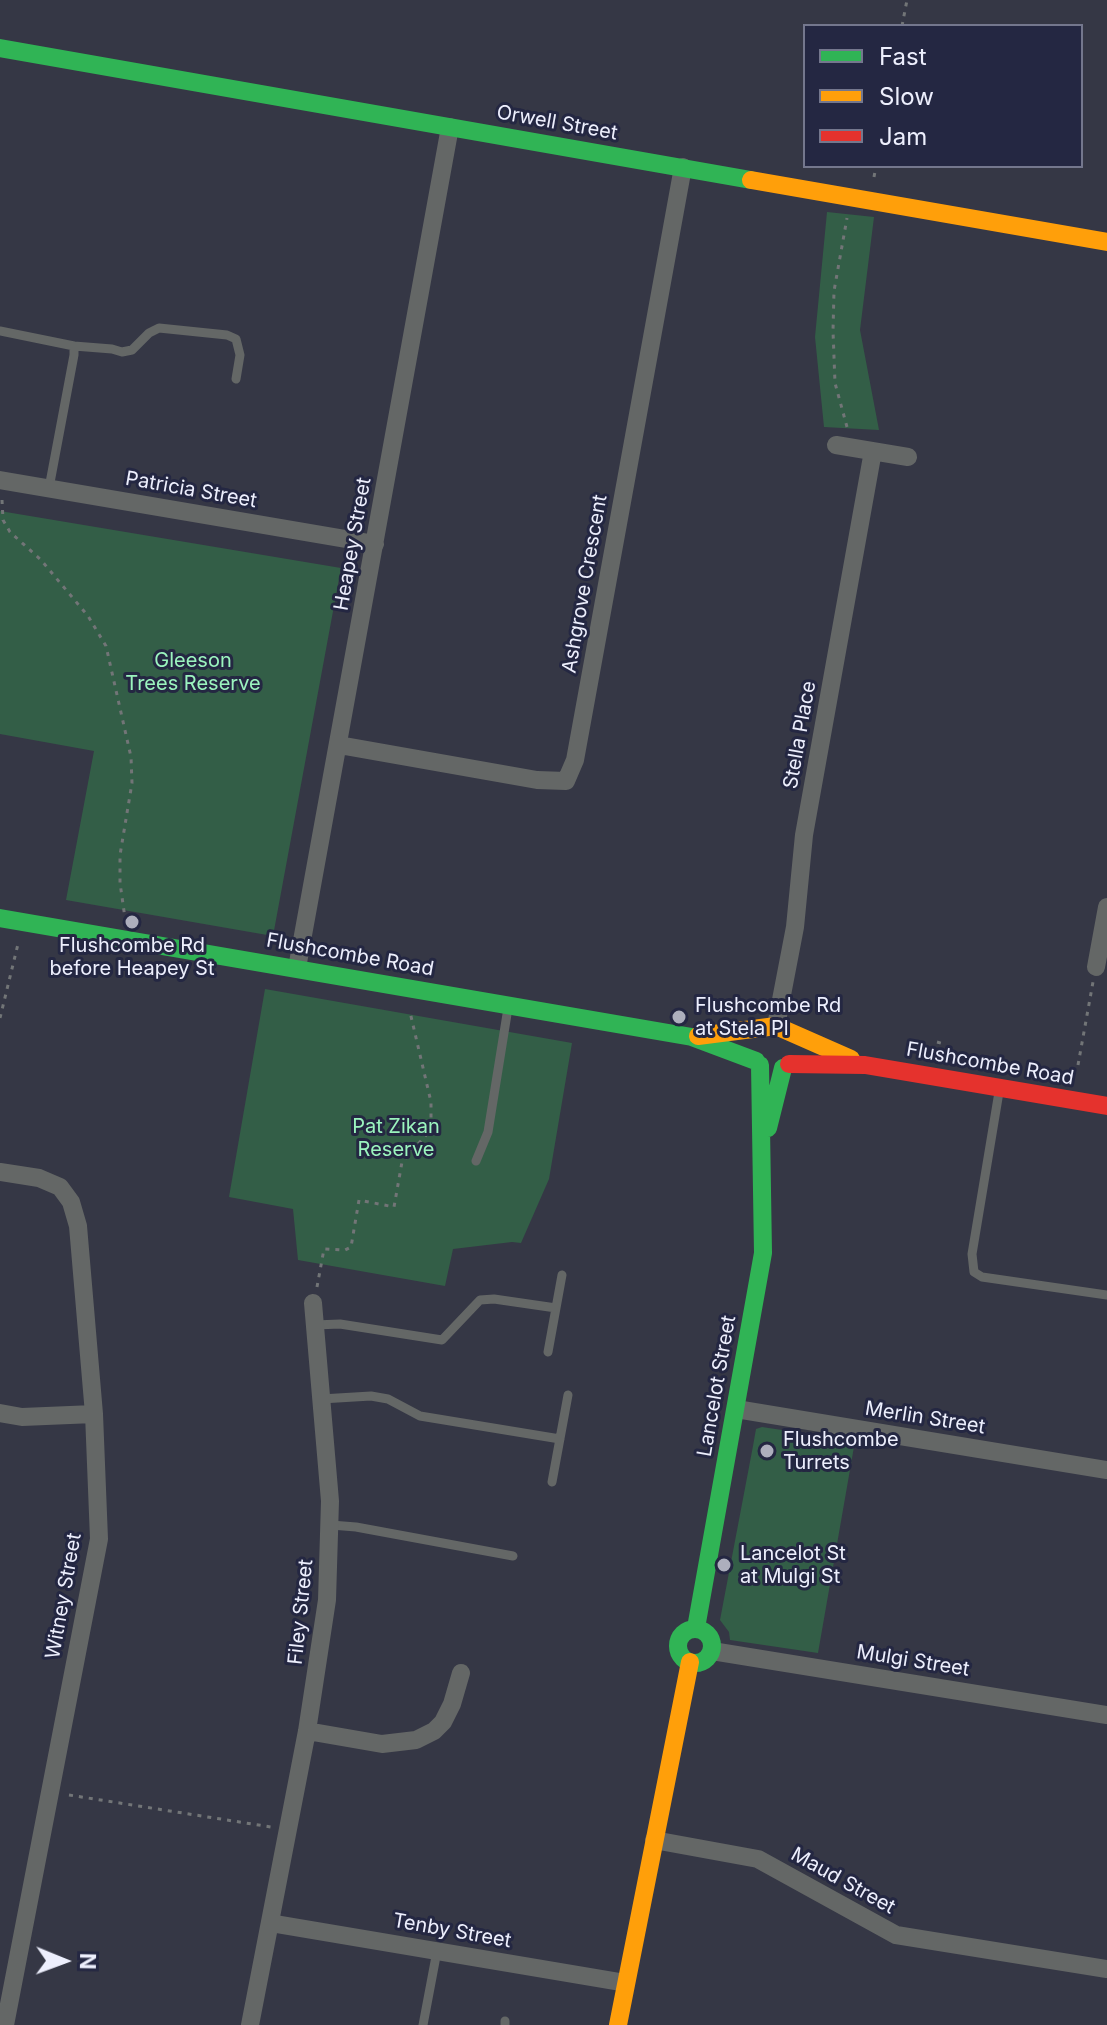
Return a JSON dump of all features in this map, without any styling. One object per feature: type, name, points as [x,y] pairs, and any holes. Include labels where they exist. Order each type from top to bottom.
[{"type":"street","name":"Orwell Street","points":[[0,48],[1107,242]]},
{"type":"street","name":"Heapey Street","points":[[297,968],[450,127]]},
{"type":"street","name":"Ashgrove Crescent","points":[[339,745],[537,780],[566,781],[575,760],[683,167]]},
{"type":"street","points":[[844,446],[908,457]]},
{"type":"street","name":"Stella Place","points":[[777,1029],[795,927],[804,835],[873,451]]},
{"type":"street","name":"Patricia Street","points":[[1,480],[375,544]]},
{"type":"street","points":[[1096,967],[1107,907]]},
{"type":"street","name":"Flushcombe Road","points":[[0,918],[692,1037],[758,1063]]},
{"type":"street","points":[[777,1029],[795,1046],[786,1066],[771,1070],[758,1063],[753,1042],[760,1031],[777,1029]]},
{"type":"street","name":"Flushcombe Road","points":[[692,1037],[777,1029],[865,1065]]},
{"type":"street","name":"Lancelot Street","points":[[696,1628],[763,1253],[758,1063]]},
{"type":"street","name":"Flushcombe Road","points":[[786,1066],[865,1065],[1107,1106]]},
{"type":"street","name":"Lancelot Street","points":[[762,1150],[786,1066]]},
{"type":"street","name":"Witney Street","points":[[0,1172],[39,1178],[60,1187],[71,1202],[78,1226],[94,1414],[99,1539],[5,2025]]},
{"type":"street","name":"Filey Street","points":[[250,2025],[325,1624],[331,1525],[313,1303]]},
{"type":"street","name":"Merlin Street","points":[[736,1409],[1107,1470]]},
{"type":"street","points":[[0,1413],[22,1417],[94,1414]]},
{"type":"street","points":[[696,1628],[709,1635],[712,1651],[700,1662],[690,1662],[681,1654],[678,1644],[683,1633],[696,1628]]},
{"type":"street","name":"Mulgi Street","points":[[712,1651],[1107,1715]]},
{"type":"street","points":[[618,2025],[690,1662]]},
{"type":"street","points":[[307,1731],[382,1744],[416,1740],[434,1731],[443,1722],[461,1673]]},
{"type":"street","name":"Maud Street","points":[[654,1840],[758,1859],[896,1935],[1107,1969]]},
{"type":"street","name":"Tenby Street","points":[[270,1923],[626,1983]]},
{"type":"lane","points":[[0,331],[122,352],[132,350],[149,333],[159,328],[227,335],[236,339],[240,355],[236,379]]},
{"type":"lane","points":[[49,488],[74,346]]},
{"type":"lane","points":[[476,1161],[488,1132],[509,1004]]},
{"type":"lane","points":[[999,1088],[972,1254],[974,1272],[982,1277],[1107,1295]]},
{"type":"lane","points":[[548,1352],[562,1275]]},
{"type":"lane","points":[[315,1325],[340,1324],[442,1340],[480,1300],[494,1299],[556,1308]]},
{"type":"lane","points":[[552,1482],[568,1395]]},
{"type":"lane","points":[[321,1399],[371,1396],[396,1402],[420,1416],[560,1439]]},
{"type":"lane","points":[[331,1525],[513,1556]]},
{"type":"lane","points":[[423,2025],[437,1951]]},
{"type":"path","points":[[902,24],[907,0]]},
{"type":"path","points":[[874,177],[876,168]]},
{"type":"path","points":[[844,446],[835,383],[834,291],[851,198]]},
{"type":"path","points":[[1,480],[3,520],[10,532],[41,560],[88,616],[106,646],[131,757],[132,783],[120,855],[125,918]]},
{"type":"path","points":[[0,1018],[18,944]]},
{"type":"path","points":[[1078,1065],[1096,967]]},
{"type":"path","points":[[313,1303],[324,1249],[345,1250],[351,1247],[359,1200],[394,1207],[402,1162],[427,1134],[431,1102],[410,1011]]},
{"type":"path","points":[[937,1042],[944,1044]]},
{"type":"path","points":[[51,1792],[287,1830]]},
{"type":"green space","points":[[827,212],[874,217],[860,330],[879,430],[824,427],[815,337]]},
{"type":"green space","name":"Gleeson Trees Reserve","points":[[0,511],[341,568],[273,936],[66,900],[94,751],[0,734]]},
{"type":"green space","name":"Pat Zikan Reserve","points":[[265,989],[572,1043],[549,1179],[521,1243],[453,1249],[445,1286],[298,1260],[293,1209],[229,1197]]},
{"type":"green space","points":[[762,1427],[855,1441],[818,1653],[730,1640],[729,1632],[720,1620],[756,1429]]},
{"type":"traffic: fast","points":[[0,48],[751,180]]},
{"type":"traffic: fast","points":[[0,918],[692,1037],[756,1061]]},
{"type":"traffic: fast","points":[[696,1628],[763,1253],[760,1065]]},
{"type":"traffic: fast","points":[[768,1128],[783,1068]]},
{"type":"traffic: fast","points":[[695,1629],[707,1634],[712,1646],[707,1658],[695,1663],[683,1658],[678,1646],[683,1634],[695,1629]]},
{"type":"traffic: slow","points":[[751,180],[1107,242]]},
{"type":"traffic: slow","points":[[698,1036],[776,1026],[851,1059]]},
{"type":"traffic: slow","points":[[618,2025],[690,1662]]},
{"type":"traffic: jam","points":[[789,1064],[865,1065],[1107,1106]]},
{"type":"place","name":"Flushcombe Rd before Heapey St","points":[[132,922]]},
{"type":"place","name":"Flushcombe Rd at Stela Pl","points":[[679,1017]]},
{"type":"place","name":"Flushcombe Turrets","points":[[767,1451]]},
{"type":"place","name":"Lancelot St at Mulgi St","points":[[724,1565]]}]
